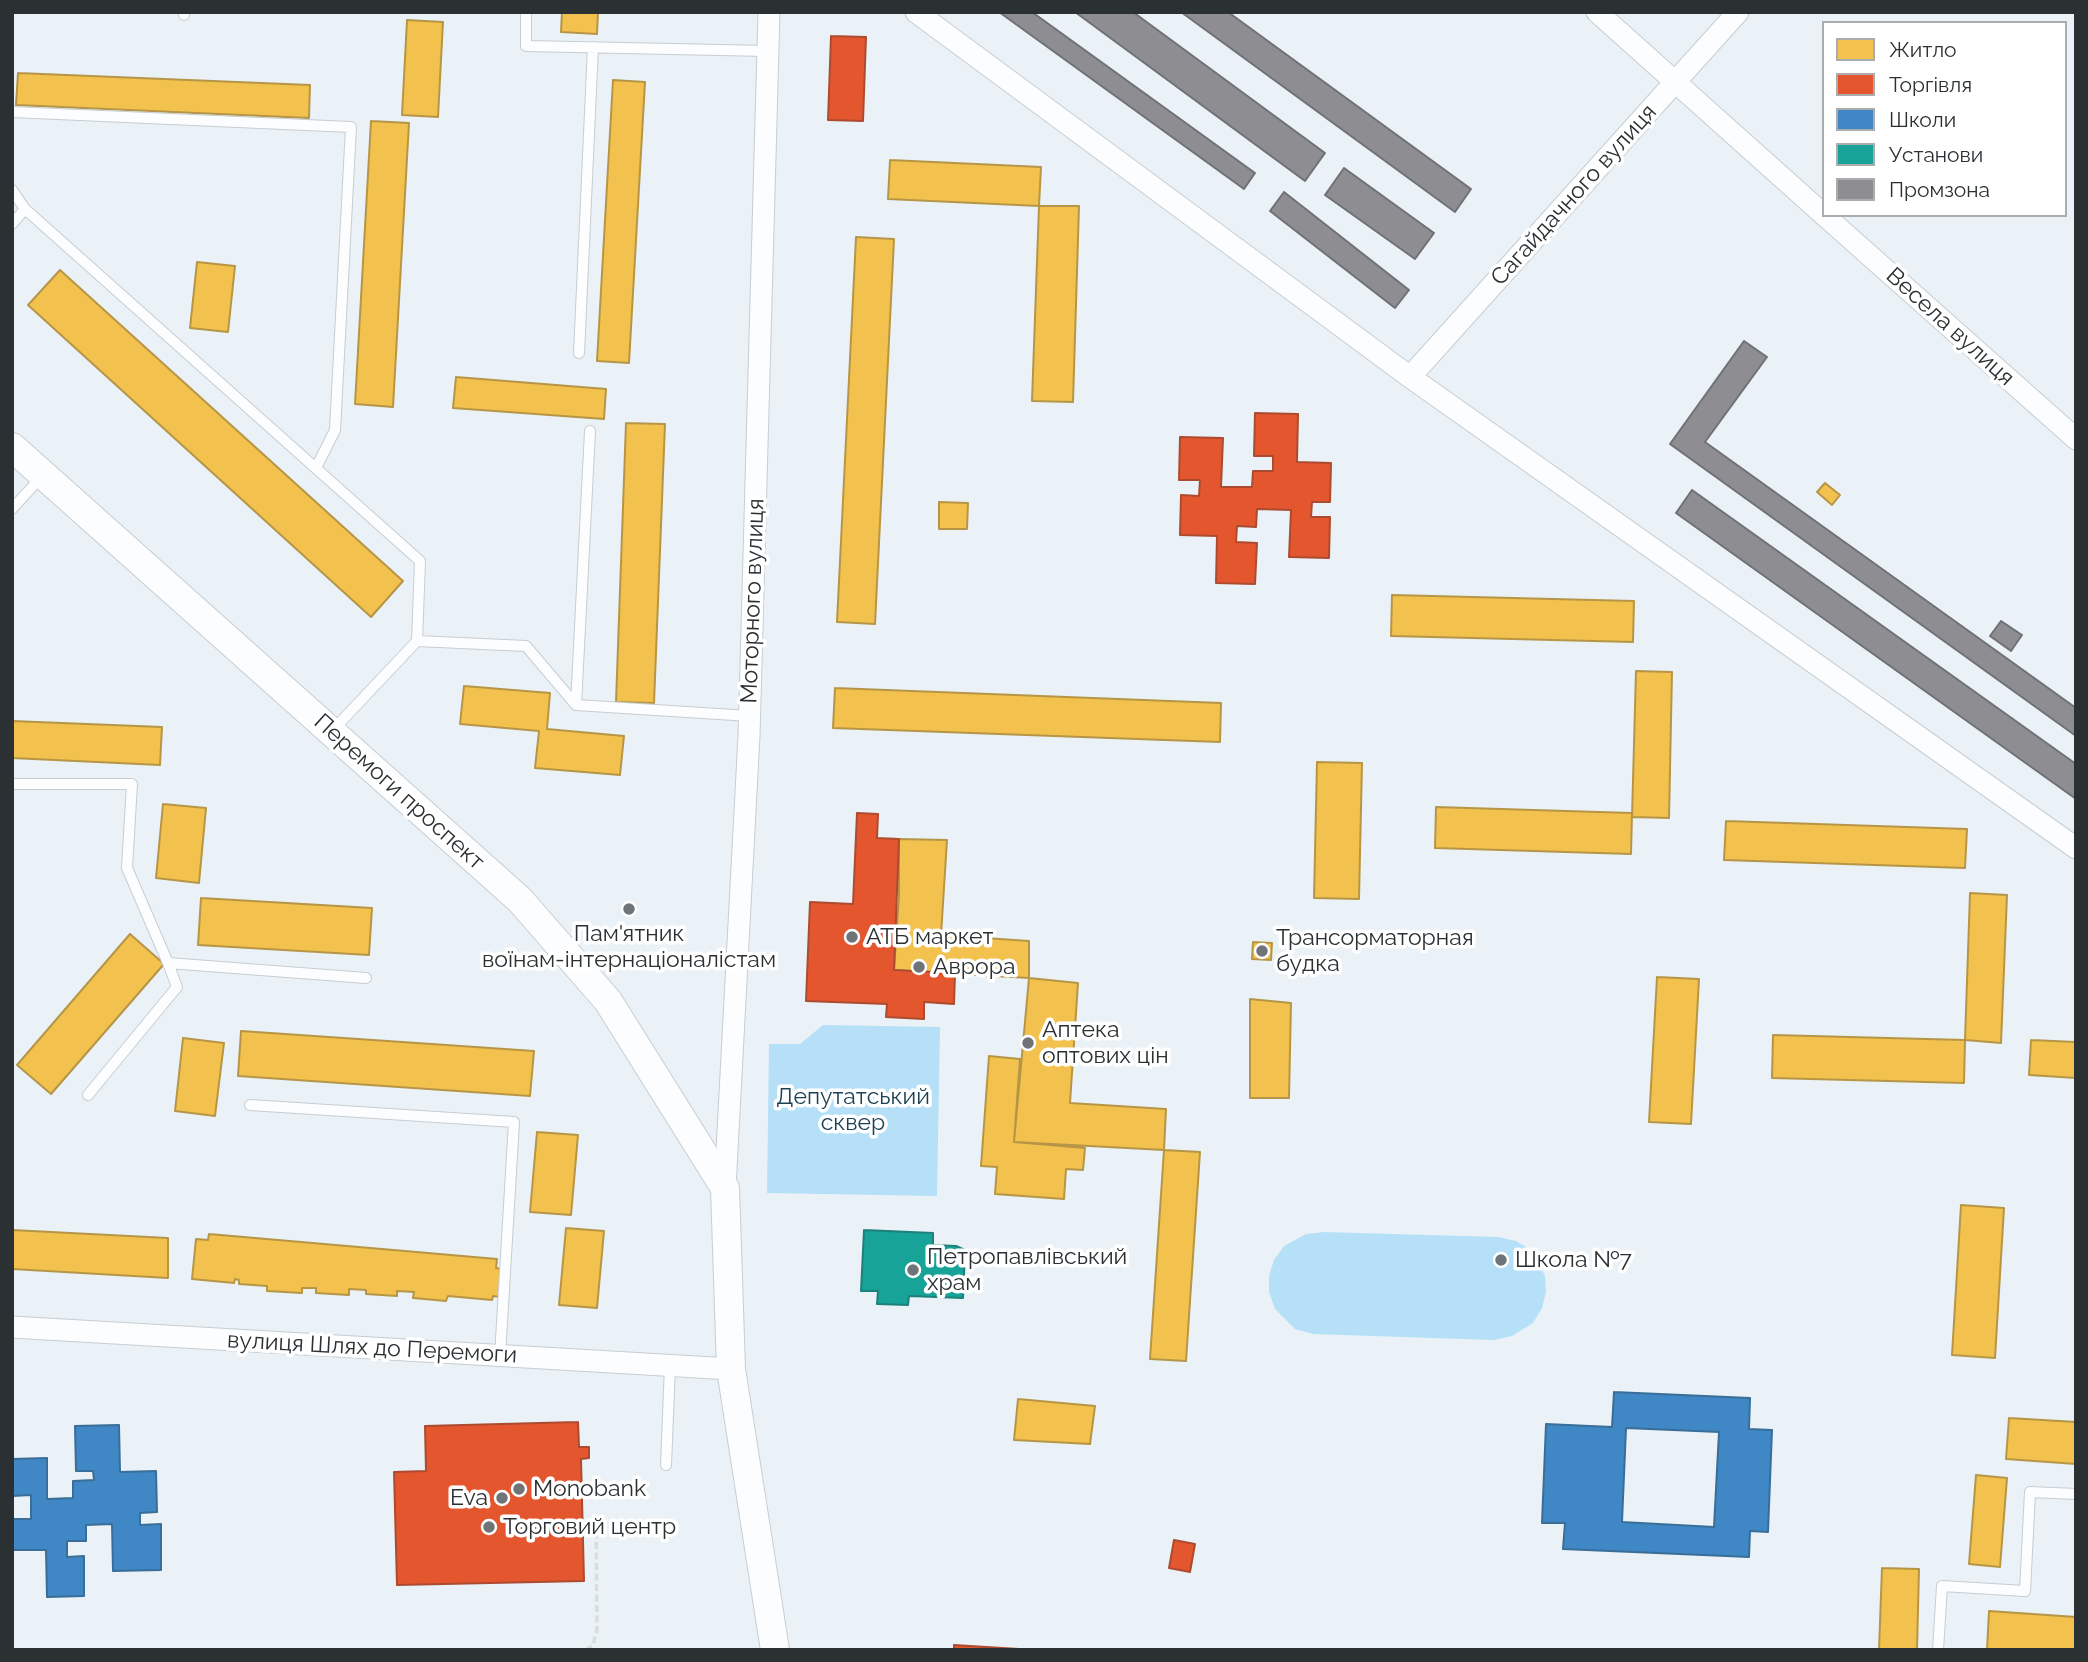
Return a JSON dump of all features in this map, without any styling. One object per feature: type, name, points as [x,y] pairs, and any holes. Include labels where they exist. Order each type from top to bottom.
[{"type":"street","name":"Моторного вулиця","points":[[725,1188],[750,716],[769,12]]},
{"type":"street","points":[[916,12],[1410,377],[2076,848]]},
{"type":"street","name":"Весела вулиця","points":[[1597,12],[1822,213]]},
{"type":"street","name":"Сагайдачного вулиця","points":[[1410,377],[1738,12]]},
{"type":"street","name":"Весела вулиця","points":[[1826,217],[2076,439]]},
{"type":"street","name":"Перемоги проспект","points":[[12,447],[520,900],[608,1000],[725,1188]]},
{"type":"street","points":[[725,1188],[731,1370],[775,1650]]},
{"type":"street","name":"вулиця Шлях до Перемоги","points":[[12,1327],[731,1370]]},
{"type":"lane","points":[[526,12],[526,46],[768,51]]},
{"type":"lane","points":[[579,353],[593,47]]},
{"type":"lane","points":[[12,112],[351,127],[335,430],[316,468]]},
{"type":"lane","points":[[12,190],[25,209],[420,561],[417,641],[331,732]]},
{"type":"lane","points":[[12,224],[25,209]]},
{"type":"lane","points":[[576,705],[590,432]]},
{"type":"lane","points":[[12,509],[43,475]]},
{"type":"lane","points":[[417,641],[526,646],[576,705],[750,716]]},
{"type":"lane","points":[[12,784],[132,784],[127,868],[177,987],[88,1095]]},
{"type":"lane","points":[[168,963],[366,978]]},
{"type":"lane","points":[[250,1105],[514,1122],[500,1356]]},
{"type":"lane","points":[[666,1465],[670,1366]]},
{"type":"lane","points":[[1938,1650],[1942,1586],[2025,1591],[2030,1492],[2076,1494]]},
{"type":"path","points":[[586,1650],[593,1645],[597,1629],[596,1516]]},
{"type":"green space","name":"Депутатський сквер","points":[[823,1025],[940,1027],[937,1196],[767,1193],[769,1044],[800,1044]]},
{"type":"green space","points":[[1324,1232],[1498,1237],[1516,1241],[1526,1247],[1537,1260],[1545,1276],[1546,1292],[1542,1308],[1533,1323],[1512,1336],[1494,1340],[1313,1334],[1295,1329],[1275,1309],[1269,1292],[1269,1276],[1274,1260],[1284,1246],[1306,1234]]},
{"type":"building: Житло","points":[[562,12],[598,12],[597,34],[561,32]]},
{"type":"building: Житло","points":[[407,20],[443,22],[438,117],[402,115]]},
{"type":"building: Житло","points":[[18,73],[310,85],[309,118],[16,105]]},
{"type":"building: Житло","points":[[613,80],[645,82],[629,363],[597,361]]},
{"type":"building: Житло","points":[[371,121],[409,123],[393,407],[355,404]]},
{"type":"building: Житло","points":[[890,160],[1041,167],[1039,206],[888,199]]},
{"type":"building: Житло","points":[[1039,206],[1079,206],[1073,402],[1032,401]]},
{"type":"building: Житло","points":[[856,237],[894,239],[875,624],[837,622]]},
{"type":"building: Житло","points":[[197,262],[235,266],[228,332],[190,328]]},
{"type":"building: Житло","points":[[60,270],[403,581],[371,617],[28,305]]},
{"type":"building: Житло","points":[[456,377],[606,389],[604,419],[453,408]]},
{"type":"building: Житло","points":[[626,423],[665,424],[654,703],[616,702]]},
{"type":"building: Житло","points":[[1825,483],[1840,495],[1832,505],[1817,492]]},
{"type":"building: Житло","points":[[939,502],[968,503],[967,529],[939,529]]},
{"type":"building: Житло","points":[[1392,595],[1634,601],[1633,642],[1391,636]]},
{"type":"building: Житло","points":[[1636,671],[1672,672],[1669,818],[1632,817]]},
{"type":"building: Житло","points":[[464,686],[550,693],[547,729],[624,736],[620,775],[535,768],[539,731],[460,724]]},
{"type":"building: Житло","points":[[835,688],[1221,703],[1220,742],[833,728]]},
{"type":"building: Житло","points":[[12,721],[162,727],[160,765],[12,758]]},
{"type":"building: Житло","points":[[1317,762],[1362,763],[1359,899],[1314,898]]},
{"type":"building: Житло","points":[[163,804],[206,808],[199,883],[156,878]]},
{"type":"building: Житло","points":[[1436,807],[1632,813],[1631,854],[1435,848]]},
{"type":"building: Житло","points":[[1726,821],[1967,829],[1965,868],[1724,860]]},
{"type":"building: Житло","points":[[899,839],[947,840],[941,935],[1029,941],[1029,978],[894,970],[899,896]]},
{"type":"building: Житло","points":[[1970,893],[2007,895],[2001,1043],[1965,1040]]},
{"type":"building: Житло","points":[[201,898],[372,908],[369,955],[198,945]]},
{"type":"building: Житло","points":[[130,934],[164,964],[51,1094],[17,1065]]},
{"type":"building: Житло","name":"Трансорматорная будка","points":[[1253,942],[1272,943],[1271,960],[1252,959]]},
{"type":"building: Житло","points":[[1657,977],[1699,979],[1691,1124],[1649,1122]]},
{"type":"building: Житло","points":[[1029,978],[1078,983],[1070,1103],[1166,1109],[1164,1150],[1014,1142]]},
{"type":"building: Житло","points":[[1250,999],[1291,1003],[1289,1098],[1250,1098]]},
{"type":"building: Житло","points":[[241,1031],[534,1051],[530,1096],[238,1076]]},
{"type":"building: Житло","points":[[1773,1035],[1965,1040],[1964,1083],[1772,1078]]},
{"type":"building: Житло","points":[[183,1038],[224,1043],[215,1116],[175,1111]]},
{"type":"building: Житло","points":[[2031,1040],[2076,1042],[2076,1078],[2029,1075]]},
{"type":"building: Житло","points":[[989,1056],[1020,1059],[1014,1142],[1085,1148],[1083,1170],[1066,1169],[1064,1199],[995,1194],[997,1167],[981,1166]]},
{"type":"building: Житло","points":[[537,1132],[578,1135],[571,1215],[530,1212]]},
{"type":"building: Житло","points":[[1164,1150],[1200,1152],[1186,1361],[1150,1359]]},
{"type":"building: Житло","points":[[1961,1205],[2004,1208],[1995,1358],[1952,1355]]},
{"type":"building: Житло","points":[[566,1228],[604,1231],[597,1308],[559,1305]]},
{"type":"building: Житло","points":[[12,1230],[168,1238],[168,1278],[12,1269]]},
{"type":"building: Житло","points":[[209,1234],[497,1259],[496,1268],[502,1269],[500,1297],[493,1296],[492,1300],[448,1296],[446,1301],[413,1298],[414,1292],[397,1291],[397,1296],[366,1294],[366,1290],[349,1289],[349,1295],[316,1293],[316,1288],[302,1288],[302,1293],[267,1291],[267,1286],[239,1284],[239,1280],[235,1279],[234,1283],[192,1279],[196,1239],[208,1240]]},
{"type":"building: Житло","points":[[1018,1399],[1095,1406],[1090,1444],[1014,1440]]},
{"type":"building: Житло","points":[[2009,1418],[2076,1422],[2076,1464],[2006,1459]]},
{"type":"building: Житло","points":[[1976,1475],[2007,1478],[2000,1567],[1969,1564]]},
{"type":"building: Житло","points":[[1882,1568],[1919,1569],[1917,1650],[1879,1650]]},
{"type":"building: Житло","points":[[1989,1611],[2076,1617],[2076,1650],[1987,1650]]},
{"type":"building: Торгівля","points":[[831,36],[866,37],[863,121],[828,120]]},
{"type":"building: Торгівля","points":[[1255,413],[1298,414],[1297,462],[1331,463],[1330,502],[1312,502],[1311,517],[1330,517],[1329,558],[1289,557],[1291,510],[1257,509],[1256,527],[1237,526],[1236,542],[1257,543],[1255,584],[1216,583],[1217,536],[1180,535],[1181,495],[1199,496],[1200,480],[1179,480],[1180,437],[1223,438],[1221,487],[1252,487],[1253,471],[1273,471],[1273,456],[1254,456]]},
{"type":"building: Торгівля","name":"АТБ маркет","points":[[857,813],[878,814],[877,838],[899,839],[894,970],[955,973],[954,1004],[924,1002],[924,1019],[886,1017],[887,1004],[806,1001],[810,902],[853,904]]},
{"type":"building: Торгівля","name":"Торговий центр","points":[[578,1422],[579,1447],[589,1447],[589,1458],[581,1459],[584,1581],[397,1585],[394,1472],[426,1471],[425,1426]]},
{"type":"building: Торгівля","points":[[1174,1540],[1195,1544],[1190,1572],[1169,1568]]},
{"type":"building: Торгівля","points":[[954,1645],[1035,1650],[954,1650]]},
{"type":"building: Школи","points":[[1614,1392],[1750,1398],[1749,1429],[1772,1430],[1768,1532],[1750,1531],[1749,1557],[1563,1549],[1565,1523],[1542,1523],[1546,1424],[1612,1427]],"holes":[[[1626,1428],[1719,1432],[1714,1527],[1622,1522]]]},
{"type":"building: Школи","points":[[119,1425],[120,1472],[156,1471],[157,1512],[140,1513],[140,1525],[161,1524],[161,1570],[113,1571],[112,1524],[86,1525],[86,1541],[67,1541],[67,1557],[84,1556],[84,1596],[47,1597],[46,1550],[12,1550],[12,1519],[31,1519],[31,1495],[12,1496],[12,1459],[47,1458],[47,1499],[73,1498],[73,1481],[94,1480],[93,1471],[76,1471],[75,1426]]},
{"type":"building: Установи","name":"Петропавлівський храм","points":[[864,1230],[933,1233],[933,1245],[956,1246],[965,1250],[963,1298],[909,1296],[908,1305],[877,1304],[878,1291],[861,1291]]},
{"type":"building: Промзона","points":[[999,12],[1032,12],[1255,173],[1244,189]]},
{"type":"building: Промзона","points":[[1075,12],[1133,12],[1325,153],[1305,181]]},
{"type":"building: Промзона","points":[[1181,12],[1228,12],[1471,189],[1455,212]]},
{"type":"building: Промзона","points":[[1344,168],[1434,233],[1415,259],[1325,195]]},
{"type":"building: Промзона","points":[[1284,192],[1409,290],[1395,308],[1270,211]]},
{"type":"building: Промзона","points":[[1744,341],[1767,357],[1705,442],[2076,708],[2076,736],[1670,444]]},
{"type":"building: Промзона","points":[[1692,490],[2076,764],[2076,799],[1676,513]]},
{"type":"building: Промзона","points":[[2001,621],[2022,635],[2011,651],[1990,636]]},
{"type":"place","name":"Пам'ятник воїнам-інтернаціоналістам","points":[[629,909]]},
{"type":"place","name":"АТБ маркет","points":[[852,937]]},
{"type":"place","name":"Трансорматорная будка","points":[[1262,951]]},
{"type":"place","name":"Аврора","points":[[919,967]]},
{"type":"place","name":"Аптека оптових цін","points":[[1028,1043]]},
{"type":"place","name":"Школа №7","points":[[1501,1260]]},
{"type":"place","name":"Петропавлівський храм","points":[[913,1270]]},
{"type":"place","name":"Monobank","points":[[519,1489]]},
{"type":"place","name":"Eva","points":[[502,1498]]},
{"type":"place","name":"Торговий центр","points":[[489,1527]]}]
